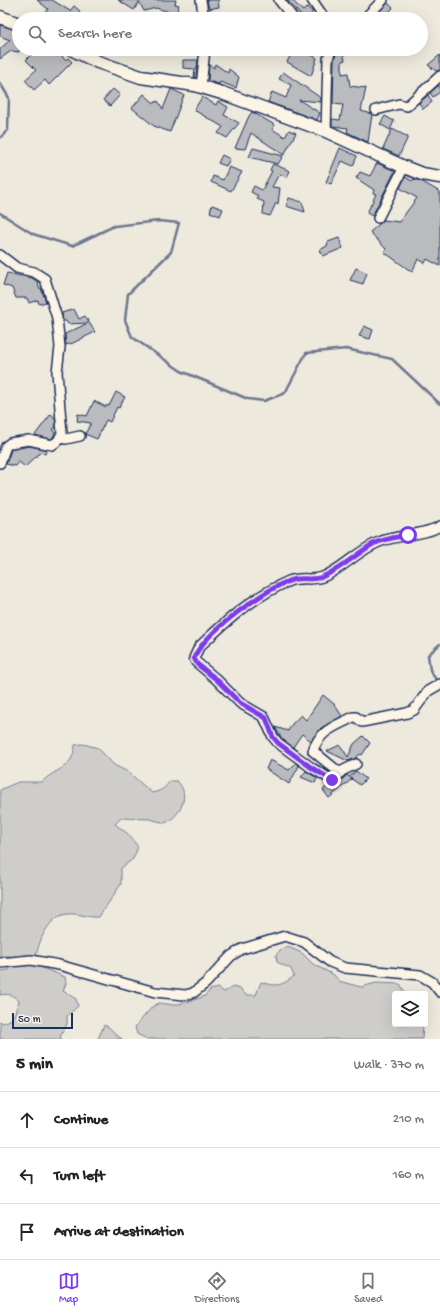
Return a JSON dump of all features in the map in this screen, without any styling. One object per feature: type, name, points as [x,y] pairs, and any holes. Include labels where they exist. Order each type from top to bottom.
[{"type":"street","points":[[201,0],[203,12]]},
{"type":"street","points":[[279,0],[288,12]]},
{"type":"street","points":[[312,0],[320,12]]},
{"type":"street","points":[[371,12],[383,0]]},
{"type":"street","points":[[0,16],[12,21]]},
{"type":"street","points":[[86,56],[98,62],[142,77],[201,87],[326,131],[422,174],[440,177]]},
{"type":"street","points":[[201,87],[204,56]]},
{"type":"street","points":[[326,131],[328,56]]},
{"type":"street","points":[[376,110],[399,104],[408,106],[440,76]]},
{"type":"street","points":[[378,218],[404,167]]},
{"type":"street","points":[[0,255],[17,268],[34,272],[45,279],[57,318],[60,347],[57,372],[62,433],[60,438],[50,445],[40,441],[28,440],[10,443],[6,446],[0,463]]},
{"type":"street","points":[[60,438],[66,439],[80,436]]},
{"type":"street","points":[[356,764],[331,780],[298,759],[278,743],[273,737],[266,718],[240,703],[216,679],[197,664],[194,660],[196,654],[199,647],[234,614],[275,588],[293,580],[322,577],[374,544],[386,539],[440,526]]},
{"type":"street","points":[[340,773],[313,751],[321,736],[329,728],[353,717],[356,717],[362,722],[407,713],[414,710],[428,691],[440,684]]},
{"type":"street","points":[[0,963],[31,960],[59,965],[155,992],[185,995],[193,993],[206,983],[231,956],[242,949],[285,936],[304,942],[330,962],[346,968],[420,975],[432,982],[440,992]]},
{"type":"shaded area","points":[[83,744],[98,748],[114,765],[128,772],[152,793],[162,789],[170,781],[177,781],[181,786],[184,798],[180,810],[171,820],[165,823],[150,819],[121,818],[115,824],[128,834],[138,847],[133,859],[121,868],[121,884],[99,917],[72,914],[61,916],[54,920],[44,933],[40,941],[35,965],[65,977],[66,983],[63,991],[76,999],[78,1006],[67,1016],[67,1024],[60,1037],[62,1039],[0,1039],[0,1021],[3,1023],[10,1020],[14,1015],[19,1001],[11,995],[0,995],[0,971],[9,970],[12,959],[10,956],[0,956],[0,790],[18,782],[42,782],[67,764],[74,753],[75,745]]},
{"type":"shaded area","points":[[288,947],[302,953],[313,964],[334,975],[339,981],[361,987],[376,983],[400,984],[404,991],[392,991],[392,1027],[423,1027],[422,1039],[147,1039],[137,1034],[135,1027],[152,1007],[159,1003],[174,1005],[191,1001],[205,996],[210,990],[218,988],[224,992],[233,987],[240,989],[246,995],[256,995],[261,982],[271,985],[279,985],[286,982],[294,976],[291,969],[277,962],[276,955],[281,949]]},
{"type":"shaded area","points":[[104,1025],[109,1028],[122,1039],[98,1039]]},
{"type":"building","points":[[37,0],[52,0],[70,11],[74,6],[80,11],[46,12],[48,9]]},
{"type":"building","points":[[118,0],[176,0],[175,4],[179,5],[177,12],[169,12],[156,8],[144,11],[139,2],[134,10]]},
{"type":"building","points":[[207,0],[218,0],[219,7],[209,9]]},
{"type":"building","points":[[287,0],[292,0],[303,11],[307,7],[313,12],[298,12]]},
{"type":"building","points":[[388,3],[393,8],[389,12],[379,12]]},
{"type":"building","points":[[0,25],[12,29],[12,51],[0,59],[0,49],[10,40],[0,36]]},
{"type":"building","points":[[440,55],[440,70],[436,71],[428,65]]},
{"type":"building","points":[[30,56],[62,56],[65,60],[68,58],[72,62],[49,85],[45,80],[34,90],[25,80],[36,70],[26,60]]},
{"type":"building","points":[[290,56],[313,56],[317,58],[311,76],[287,62]]},
{"type":"building","points":[[335,56],[344,56],[345,60],[342,61],[342,74],[348,73],[350,86],[366,88],[361,111],[372,114],[368,142],[347,132],[348,128],[332,126],[332,119],[340,120],[343,105],[333,104]]},
{"type":"building","points":[[183,60],[198,60],[196,78],[194,77],[195,69],[183,68]]},
{"type":"building","points":[[209,64],[214,68],[215,64],[228,73],[229,69],[239,77],[236,88],[220,82],[219,84],[208,81]]},
{"type":"building","points":[[283,72],[321,98],[321,102],[299,100],[320,113],[317,120],[268,102],[272,92],[286,98],[291,85],[279,79]]},
{"type":"building","points":[[439,85],[440,92],[433,97],[430,93]]},
{"type":"building","points":[[113,89],[120,95],[110,106],[103,100]]},
{"type":"building","points":[[171,89],[184,95],[170,132],[154,126],[132,108],[144,94],[154,103],[158,101],[163,109]]},
{"type":"building","points":[[428,95],[432,102],[423,109],[419,103]]},
{"type":"building","points":[[202,97],[216,105],[218,101],[228,107],[224,115],[239,123],[227,138],[218,133],[223,127],[194,110]]},
{"type":"building","points":[[252,112],[275,125],[272,129],[285,137],[289,130],[296,133],[284,155],[251,133],[245,149],[235,148]]},
{"type":"building","points":[[385,116],[394,121],[390,130],[380,124]]},
{"type":"building","points":[[392,129],[408,137],[399,156],[383,149]]},
{"type":"building","points":[[253,148],[283,156],[278,164],[249,157]]},
{"type":"building","points":[[340,148],[357,156],[353,166],[342,161],[331,184],[326,182]]},
{"type":"building","points":[[222,155],[230,159],[226,166],[218,163]]},
{"type":"building","points":[[377,163],[395,171],[372,216],[367,213],[376,194],[373,193],[374,190],[356,178],[360,172],[370,176]]},
{"type":"building","points":[[273,164],[290,171],[287,177],[279,174],[272,187],[280,188],[278,204],[276,203],[270,216],[263,214],[264,202],[257,199],[258,196],[251,192],[254,186],[262,190],[272,171],[270,170]]},
{"type":"building","points":[[229,167],[242,172],[231,191],[211,182],[213,176],[223,180]]},
{"type":"building","points":[[405,177],[412,181],[414,179],[421,181],[440,192],[440,266],[427,259],[425,263],[418,259],[412,272],[384,252],[386,249],[370,232],[384,220],[399,222],[417,198],[400,188]]},
{"type":"building","points":[[289,198],[302,202],[305,212],[286,206]]},
{"type":"building","points":[[212,205],[223,209],[220,216],[210,212]]},
{"type":"building","points":[[339,238],[343,248],[323,256],[320,250],[327,246],[328,242]]},
{"type":"building","points":[[356,268],[367,273],[363,284],[350,280]]},
{"type":"building","points":[[7,273],[32,278],[38,282],[39,288],[41,288],[46,302],[39,304],[38,300],[29,303],[27,298],[16,298],[12,288],[3,285]]},
{"type":"building","points":[[74,309],[79,319],[85,316],[95,332],[66,345],[65,334],[88,323],[68,324],[66,321],[63,321],[62,313]]},
{"type":"building","points":[[364,326],[373,330],[370,339],[359,336]]},
{"type":"building","points":[[116,392],[125,397],[119,408],[117,407],[110,422],[106,420],[97,439],[85,434],[91,423],[77,421],[78,414],[87,416],[94,401],[106,407],[107,405],[109,406]]},
{"type":"building","points":[[51,414],[55,418],[56,427],[52,430],[55,433],[53,437],[51,439],[35,435]]},
{"type":"building","points":[[29,446],[47,450],[45,454],[41,452],[25,467],[18,461],[16,466],[6,464],[11,450]]},
{"type":"building","points":[[323,695],[334,704],[342,716],[321,728],[311,741],[302,734],[293,747],[282,739],[275,727],[288,731],[292,724],[301,715],[306,720]]},
{"type":"building","points":[[363,736],[370,743],[362,755],[360,754],[356,758],[348,761],[327,751],[340,745],[348,757],[354,744]]},
{"type":"building","points":[[270,760],[289,770],[296,763],[299,766],[289,784],[266,769]]},
{"type":"building","points":[[306,771],[317,778],[315,783],[301,777]]},
{"type":"building","points":[[356,771],[366,779],[360,785],[349,777]]},
{"type":"building","points":[[347,775],[352,779],[329,798],[323,790],[329,785],[336,785]]},
{"type":"waterway","points":[[0,83],[9,98],[8,130],[0,138]]},
{"type":"waterway","points":[[0,213],[33,234],[72,246],[114,226],[159,221],[179,223],[171,252],[128,294],[125,320],[132,337],[181,371],[248,399],[264,401],[285,393],[306,353],[346,349],[392,359],[440,404]]},
{"type":"waterway","points":[[438,683],[430,670],[428,655],[440,644]]},
{"type":"route","points":[[332,780],[298,759],[278,743],[273,737],[266,718],[240,703],[216,679],[197,664],[194,661],[194,658],[199,647],[234,614],[275,588],[293,580],[304,578],[316,579],[322,577],[374,544],[386,539],[408,535]]}]
